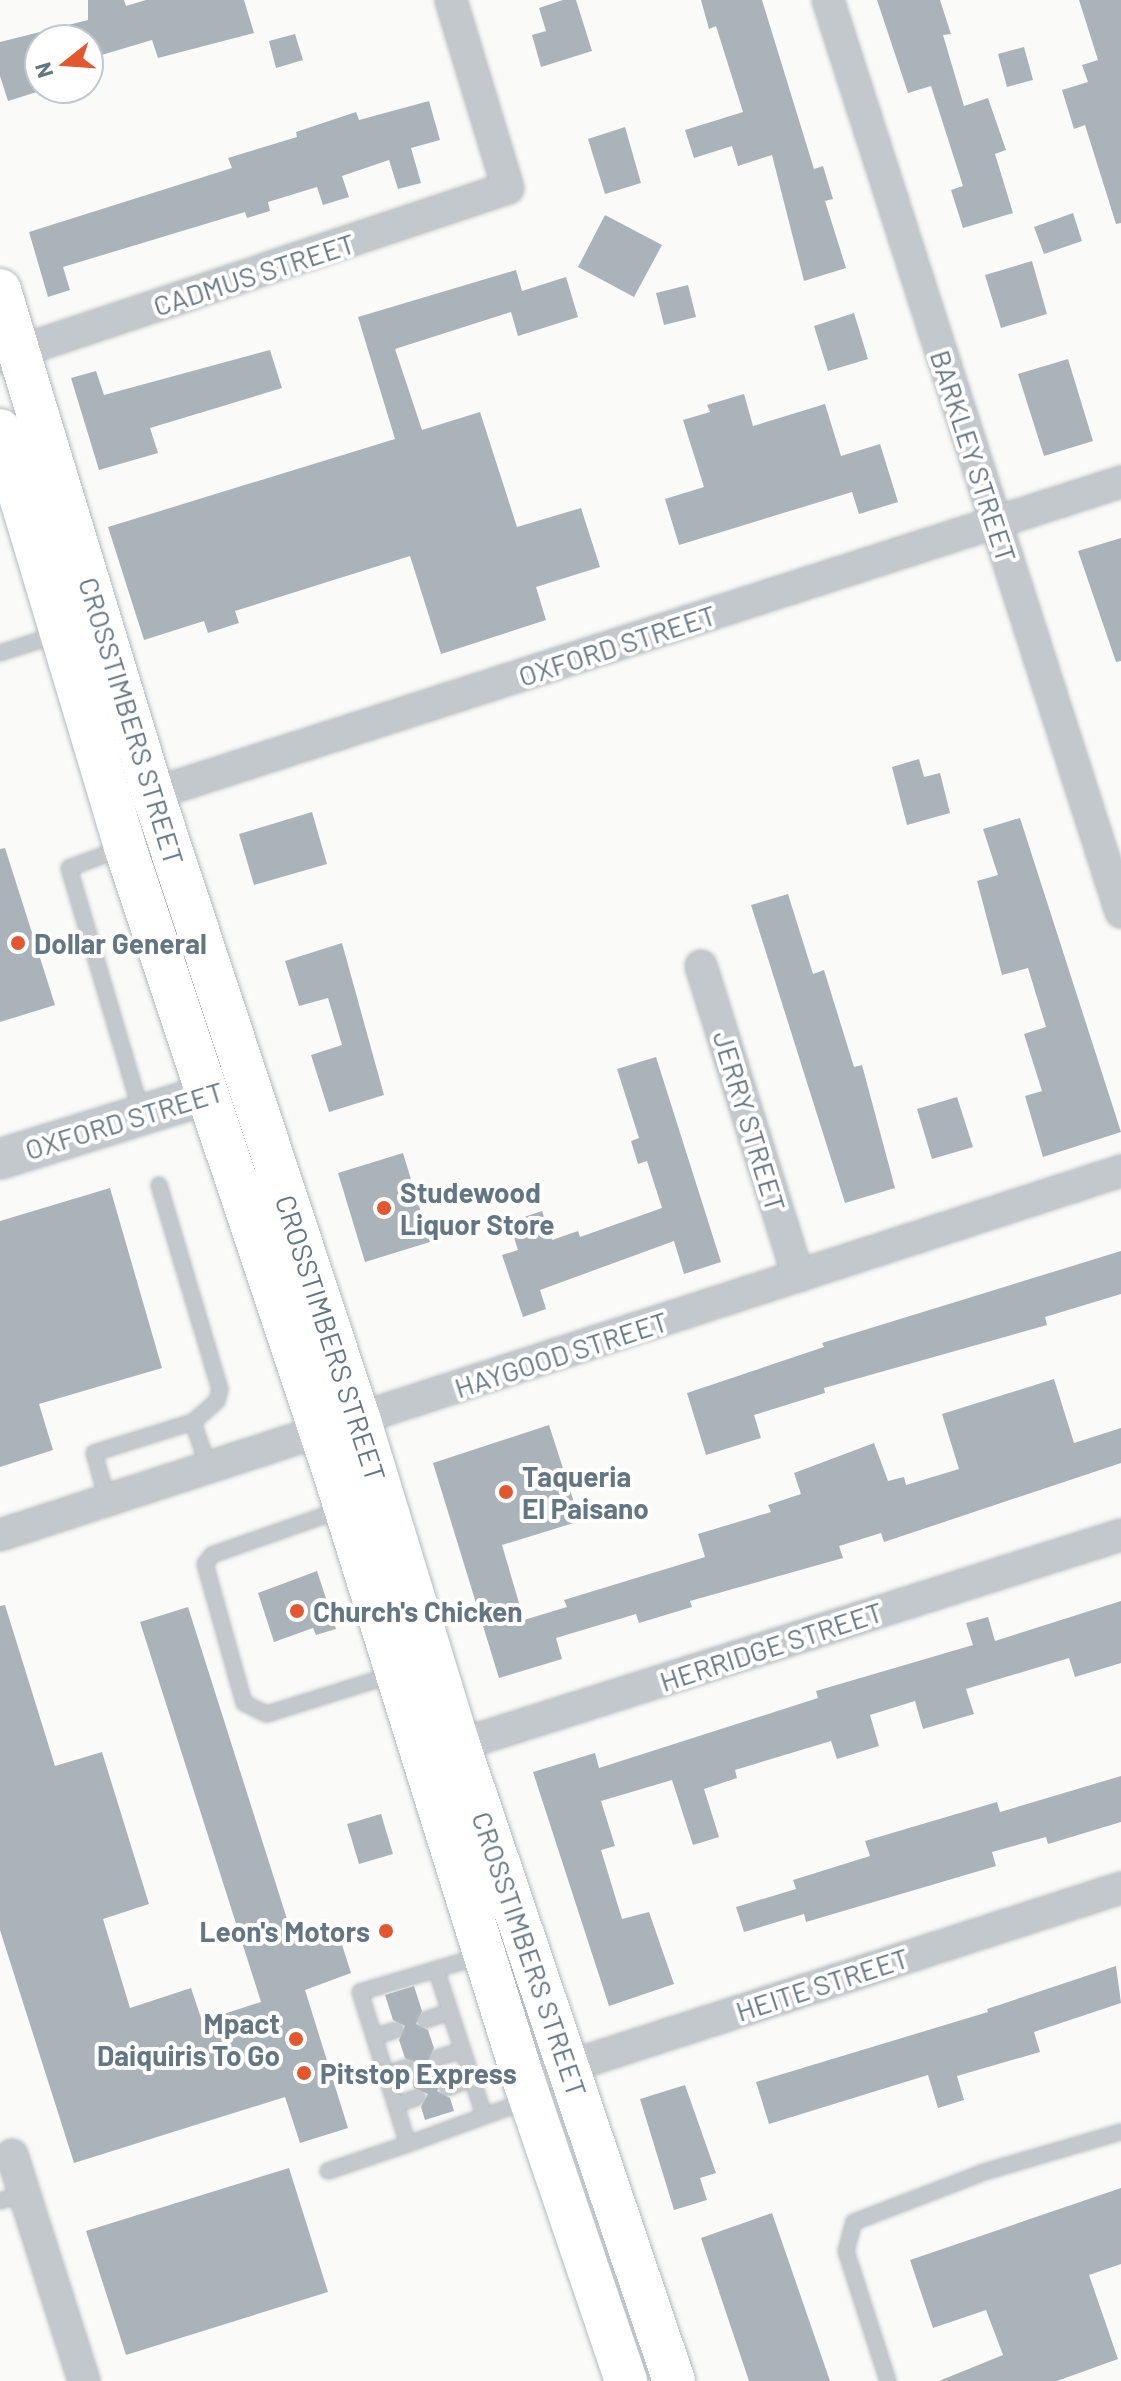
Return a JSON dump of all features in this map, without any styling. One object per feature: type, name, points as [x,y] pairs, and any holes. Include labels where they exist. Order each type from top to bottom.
[{"type":"main road","name":"CROSSTIMBERS STREET","points":[[0,290],[10,354],[360,1421],[440,1751],[484,1955],[626,2381]]},
{"type":"main road","name":"CROSSTIMBERS STREET","points":[[0,430],[125,847],[320,1434],[395,1674],[440,1751],[568,2067],[674,2381]]},
{"type":"street","name":"CADMUS STREET","points":[[10,354],[508,188],[451,0]]},
{"type":"street","name":"BARKLEY STREET","points":[[828,0],[1121,912]]},
{"type":"street","name":"OXFORD STREET","points":[[113,807],[1121,482]]},
{"type":"street","name":"JERRY STREET","points":[[701,966],[798,1276]]},
{"type":"street","name":"OXFORD STREET","points":[[0,1159],[247,1082]]},
{"type":"street","name":"HAYGOOD STREET","points":[[0,1535],[320,1434],[1121,1171]]},
{"type":"street","name":"HERRIDGE STREET","points":[[440,1751],[1121,1535]]},
{"type":"street","name":"HEITE STREET","points":[[527,2090],[568,2067],[1121,1888]]},
{"type":"street","points":[[12,2155],[12,2197],[84,2381]]},
{"type":"lane","points":[[0,653],[61,634]]},
{"type":"lane","points":[[125,847],[69,868],[142,1114]]},
{"type":"lane","points":[[108,1502],[94,1453],[193,1422],[217,1401],[220,1389],[159,1185]]},
{"type":"lane","points":[[193,1422],[209,1470]]},
{"type":"lane","points":[[343,1509],[212,1555],[205,1564],[244,1703],[267,1714],[395,1674]]},
{"type":"lane","points":[[408,2144],[360,1992],[484,1955]]},
{"type":"lane","points":[[436,1969],[484,2115]]},
{"type":"lane","points":[[425,2020],[450,2012]]},
{"type":"lane","points":[[374,2037],[396,2030]]},
{"type":"lane","points":[[437,2058],[463,2050]]},
{"type":"lane","points":[[386,2074],[408,2067]]},
{"type":"lane","points":[[447,2088],[472,2079]]},
{"type":"lane","points":[[328,2171],[484,2115],[527,2090]]},
{"type":"lane","points":[[396,2105],[418,2097]]},
{"type":"lane","points":[[888,2381],[846,2251],[854,2222],[984,2172],[1121,2132]]},
{"type":"building","points":[[88,0],[124,0],[126,6],[146,0],[244,0],[254,33],[158,58],[152,40],[104,54],[104,24],[72,24],[88,20]]},
{"type":"building","points":[[563,0],[576,0],[592,51],[541,67],[532,35],[546,31],[539,8]]},
{"type":"building","points":[[701,0],[762,0],[814,169],[823,166],[833,199],[825,201],[846,268],[804,281],[772,155],[738,166],[732,146],[694,158],[685,130],[743,112],[716,26],[709,29]]},
{"type":"building","points":[[877,0],[940,0],[951,34],[943,35],[964,106],[988,98],[1006,150],[995,154],[1013,213],[963,228],[951,190],[963,186],[931,86],[908,93]]},
{"type":"building","points":[[1079,0],[1121,0],[1121,223],[1116,224],[1085,125],[1074,129],[1062,90],[1088,82],[1082,65],[1098,60]]},
{"type":"building","points":[[295,34],[303,60],[276,68],[269,41]]},
{"type":"building","points":[[24,36],[24,96],[8,101],[0,76],[0,42]]},
{"type":"building","points":[[1024,47],[1033,80],[1007,87],[998,54]]},
{"type":"building","points":[[429,101],[440,140],[411,148],[421,183],[398,189],[389,160],[342,176],[349,197],[323,205],[317,187],[268,202],[270,211],[247,218],[245,212],[63,267],[70,290],[48,297],[29,232],[232,168],[228,158],[297,137],[296,132],[356,112],[359,120]]},
{"type":"building","points":[[625,127],[641,183],[605,194],[588,139]]},
{"type":"building","points":[[1073,213],[1082,241],[1044,254],[1034,227]]},
{"type":"building","points":[[605,215],[662,245],[634,297],[578,267]]},
{"type":"building","points":[[1032,261],[1047,314],[1001,328],[985,275]]},
{"type":"building","points":[[516,270],[522,291],[566,277],[578,317],[518,336],[511,312],[395,349],[422,430],[480,412],[517,527],[581,508],[600,567],[536,587],[546,620],[441,654],[410,556],[235,611],[239,623],[208,633],[204,621],[144,640],[108,527],[395,439],[358,317]]},
{"type":"building","points":[[688,285],[696,317],[664,325],[656,293]]},
{"type":"building","points":[[854,313],[868,359],[828,371],[814,326]]},
{"type":"building","points":[[270,350],[282,388],[150,428],[158,453],[99,470],[71,378],[96,371],[104,395]]},
{"type":"building","points":[[1068,359],[1093,441],[1044,456],[1018,374]]},
{"type":"building","points":[[744,394],[753,426],[825,404],[841,456],[880,444],[898,502],[859,514],[852,492],[679,545],[665,499],[704,487],[683,420],[710,412],[707,405]]},
{"type":"building","points":[[1121,538],[1121,661],[1116,662],[1078,551]]},
{"type":"building","points":[[919,759],[924,777],[940,773],[950,813],[907,825],[892,767]]},
{"type":"building","points":[[312,812],[327,864],[254,885],[239,834]]},
{"type":"building","points":[[1020,818],[1121,1132],[1043,1157],[1025,1096],[1042,1091],[1024,1034],[1046,1027],[1028,968],[1002,975],[977,881],[998,875],[983,829]]},
{"type":"building","name":"Dollar General","points":[[5,848],[55,1005],[0,1022],[0,849]]},
{"type":"building","points":[[788,894],[813,974],[824,970],[854,1067],[862,1065],[895,1188],[845,1203],[751,905]]},
{"type":"building","points":[[342,943],[384,1095],[329,1112],[311,1055],[342,1045],[328,998],[299,1006],[285,961]]},
{"type":"building","points":[[656,1057],[721,1262],[684,1274],[674,1241],[540,1290],[546,1309],[523,1317],[502,1255],[518,1250],[509,1222],[542,1211],[552,1240],[578,1231],[580,1237],[662,1208],[647,1161],[638,1164],[631,1141],[639,1138],[617,1069]]},
{"type":"building","points":[[957,1097],[973,1147],[932,1159],[917,1109]]},
{"type":"building","name":"Studewood Liquor Store","points":[[403,1153],[430,1242],[365,1262],[338,1173]]},
{"type":"building","points":[[110,1188],[162,1368],[39,1404],[53,1450],[0,1467],[0,1221]]},
{"type":"building","points":[[1121,1251],[1121,1294],[1045,1317],[1047,1325],[824,1388],[825,1393],[754,1415],[761,1438],[706,1455],[687,1393],[824,1347],[822,1343]]},
{"type":"building","points":[[1054,1379],[1074,1443],[1121,1428],[1121,1463],[884,1542],[881,1533],[839,1546],[843,1558],[690,1601],[692,1607],[639,1623],[636,1614],[556,1638],[562,1659],[499,1678],[433,1463],[549,1425],[580,1521],[502,1545],[524,1620],[567,1607],[564,1600],[705,1557],[698,1534],[771,1512],[768,1505],[801,1494],[794,1473],[874,1443],[888,1481],[904,1477],[906,1485],[959,1469],[942,1414]]},
{"type":"building","name":"Church's Chicken","points":[[317,1571],[336,1629],[316,1635],[313,1628],[274,1642],[258,1593]]},
{"type":"building","points":[[1121,1601],[1121,1663],[1075,1677],[1069,1658],[966,1689],[974,1714],[923,1729],[915,1701],[870,1715],[879,1746],[837,1759],[831,1741],[735,1770],[737,1778],[704,1789],[719,1837],[693,1845],[672,1780],[601,1801],[615,1846],[601,1850],[622,1919],[649,1912],[674,1984],[609,2006],[533,1772],[595,1753],[599,1768],[818,1698],[816,1691],[973,1645],[966,1623],[988,1617],[995,1641]]},
{"type":"building","points":[[5,1605],[55,1766],[102,1752],[149,1904],[103,1919],[130,2008],[191,1988],[202,2021],[261,2002],[140,1622],[188,1607],[294,1941],[337,1929],[351,1973],[305,1990],[348,2128],[300,2143],[285,2097],[74,2163],[0,1930],[0,1606]]},
{"type":"building","points":[[1121,1776],[1121,1822],[1048,1844],[1046,1837],[992,1852],[996,1866],[806,1922],[804,1914],[744,1932],[736,1907],[796,1889],[793,1880],[870,1856],[865,1841],[997,1802],[1000,1812]]},
{"type":"building","points":[[381,1814],[393,1854],[359,1864],[347,1824]]},
{"type":"building","points":[[1116,1966],[1121,2003],[1034,2032],[1040,2052],[957,2076],[964,2100],[938,2108],[928,2075],[769,2124],[756,2082],[988,2012],[987,2009]]},
{"type":"building","name":"Pitstop Express","points":[[414,1986],[422,2011],[416,2024],[428,2030],[434,2048],[428,2062],[440,2068],[444,2079],[437,2091],[450,2098],[454,2111],[425,2120],[421,2107],[428,2094],[414,2088],[411,2077],[417,2063],[405,2058],[399,2040],[405,2026],[393,2020],[385,1995]]},
{"type":"building","points":[[685,2085],[716,2173],[700,2178],[707,2200],[674,2210],[640,2099]]},
{"type":"building","points":[[289,2168],[328,2292],[126,2355],[86,2231]]},
{"type":"building","points":[[1121,2188],[1121,2264],[1089,2275],[1118,2359],[1057,2381],[939,2381],[1003,2355],[986,2310],[933,2328],[910,2260]]},
{"type":"building","points":[[772,2213],[830,2381],[749,2381],[701,2238]]},
{"type":"place","name":"Dollar General","points":[[18,943]]},
{"type":"place","name":"Studewood Liquor Store","points":[[384,1208]]},
{"type":"place","name":"Taqueria El Paisano","points":[[506,1492]]},
{"type":"place","name":"Church's Chicken","points":[[297,1611]]},
{"type":"place","name":"Leon's Motors","points":[[386,1931]]},
{"type":"place","name":"Mpact Daiquiris To Go","points":[[296,2039]]},
{"type":"place","name":"Pitstop Express","points":[[304,2073]]}]
